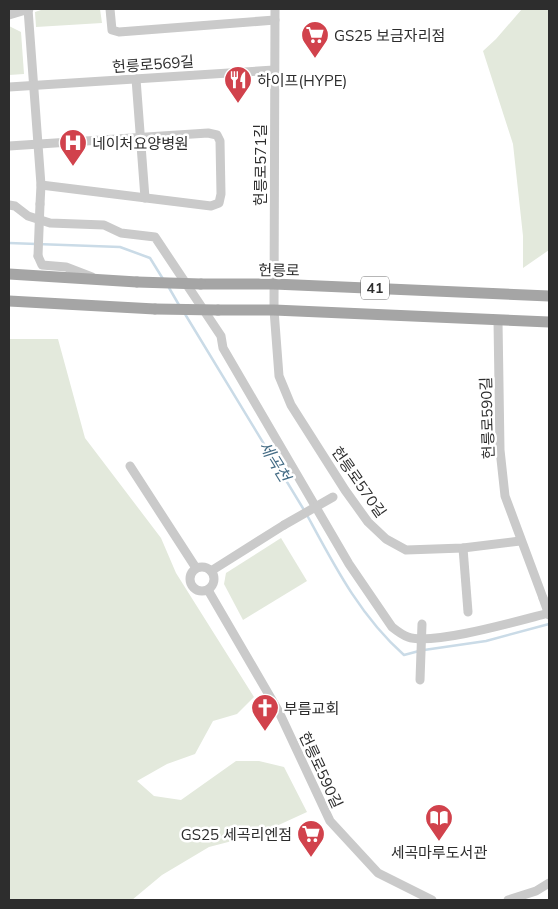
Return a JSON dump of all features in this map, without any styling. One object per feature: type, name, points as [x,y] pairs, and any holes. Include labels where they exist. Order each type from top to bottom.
[{"type":"main road","name":"헌릉로","points":[[9,274],[137,282],[274,284],[549,296]]},
{"type":"main road","name":"41","points":[[9,301],[155,309],[274,310],[549,322]]},
{"type":"street","points":[[9,15],[28,9],[41,185],[38,256],[42,265],[47,267],[66,267],[97,279]]},
{"type":"street","points":[[110,9],[112,30],[119,32],[275,20]]},
{"type":"street","name":"헌릉로571길","points":[[274,310],[275,9]]},
{"type":"street","name":"헌릉로569길","points":[[9,87],[274,70]]},
{"type":"street","points":[[136,79],[145,198]]},
{"type":"street","points":[[9,146],[208,133],[217,135],[220,140],[222,194],[219,203],[211,206],[41,185]]},
{"type":"street","points":[[9,205],[14,206],[28,216],[50,223],[104,225],[122,233],[156,237],[221,336],[223,348],[323,516],[349,564],[392,627],[409,638],[462,634],[549,614]]},
{"type":"street","name":"헌릉로570길","points":[[274,310],[279,376],[290,405],[345,490],[368,522],[386,539],[406,550],[463,548],[520,541]]},
{"type":"street","name":"헌릉로590길","points":[[498,321],[500,450],[505,496],[520,541],[549,614]]},
{"type":"street","points":[[130,466],[196,568]]},
{"type":"street","points":[[211,571],[284,525],[345,490]]},
{"type":"street","points":[[463,548],[468,612]]},
{"type":"street","points":[[204,567],[211,571],[214,580],[208,590],[199,591],[190,585],[190,574],[196,568],[204,567]]},
{"type":"street","name":"헌릉로590길","points":[[208,590],[279,712],[330,821],[378,873],[432,900]]},
{"type":"street","points":[[420,680],[422,624]]},
{"type":"street","points":[[508,900],[536,891],[549,883]]},
{"type":"shaded area","points":[[44,9],[100,9],[102,23],[36,27],[35,12]]},
{"type":"shaded area","points":[[522,9],[549,9],[549,250],[523,268],[523,236],[513,144],[483,51]]},
{"type":"shaded area","points":[[9,26],[21,32],[24,74],[9,75]]},
{"type":"shaded area","points":[[9,339],[58,339],[85,438],[161,538],[176,573],[254,697],[237,714],[213,721],[195,754],[167,764],[137,781],[154,796],[181,800],[236,761],[259,761],[284,767],[307,812],[259,834],[209,847],[162,875],[132,900],[9,900]]},
{"type":"shaded area","points":[[281,538],[307,581],[243,620],[224,584],[226,573]]},
{"type":"waterway","name":"세곡천","points":[[9,243],[120,247],[150,258],[163,279]]},
{"type":"waterway","name":"세곡천","points":[[168,286],[179,305]]},
{"type":"waterway","name":"세곡천","points":[[185,314],[304,510]]},
{"type":"waterway","name":"세곡천","points":[[307,515],[349,589],[374,624],[404,655],[419,651]]},
{"type":"waterway","name":"세곡천","points":[[424,650],[486,641],[549,624]]},
{"type":"place","name":"GS25 보금자리점","points":[[315,59]]},
{"type":"place","name":"하이프(HYPE)","points":[[238,104]]},
{"type":"place","name":"네이처요양병원","points":[[73,167]]},
{"type":"place","name":"부름교회","points":[[265,732]]},
{"type":"place","name":"세곡마루도서관","points":[[439,842]]},
{"type":"place","name":"GS25 세곡리엔점","points":[[311,858]]}]
